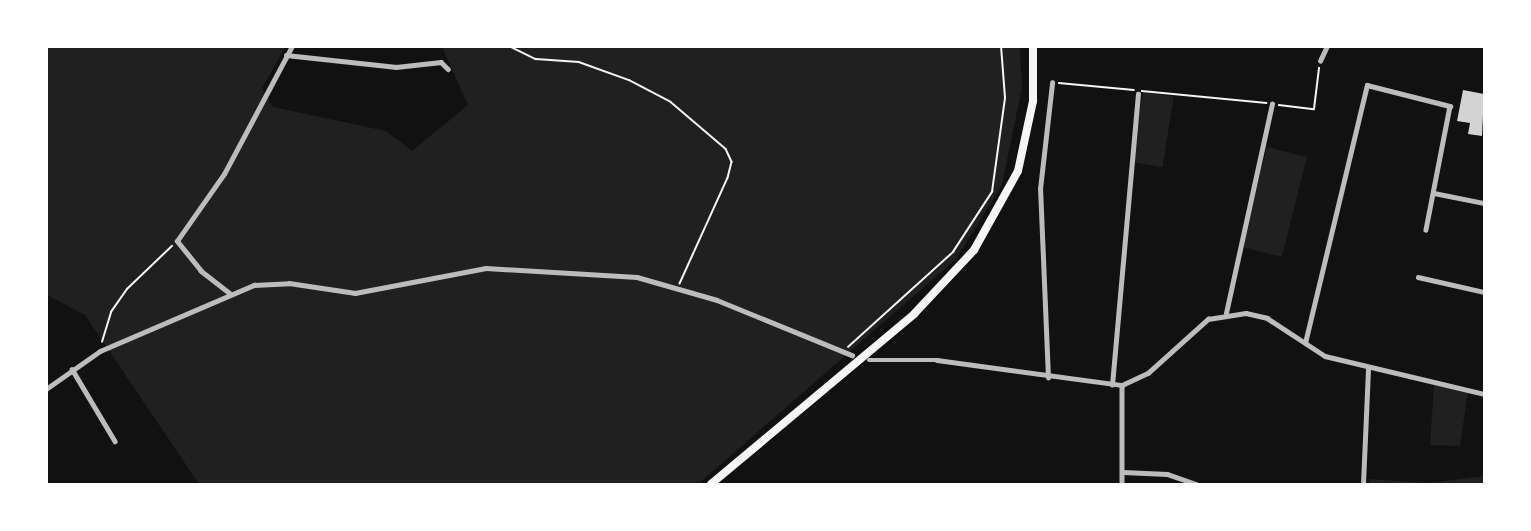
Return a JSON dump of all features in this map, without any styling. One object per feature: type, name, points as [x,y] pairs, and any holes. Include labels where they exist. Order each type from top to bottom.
[{"type":"main road","points":[[711,484],[914,314],[974,250],[1018,171],[1033,101],[1033,46]]},
{"type":"street","points":[[230,294],[201,272],[177,241],[224,174],[292,46]]},
{"type":"street","points":[[1320,61],[1327,46]]},
{"type":"street","points":[[286,55],[396,67],[441,62],[448,69]]},
{"type":"street","points":[[1048,378],[1040,189],[1052,82]]},
{"type":"street","points":[[1305,343],[1367,85],[1442,100],[1450,106],[1426,230]]},
{"type":"street","points":[[1112,385],[1138,94]]},
{"type":"street","points":[[1226,313],[1272,104]]},
{"type":"street","points":[[1434,193],[1485,202]]},
{"type":"street","points":[[46,389],[100,351],[254,285],[290,283],[355,293],[486,268],[605,273],[679,288],[852,355]]},
{"type":"street","points":[[1418,277],[1485,292]]},
{"type":"street","points":[[869,360],[937,360],[1048,378],[1122,385],[1148,372],[1208,319],[1226,313],[1267,318],[1305,343],[1368,370],[1447,381],[1485,394]]},
{"type":"street","points":[[72,369],[115,441]]},
{"type":"street","points":[[1363,484],[1368,370]]},
{"type":"street","points":[[1122,385],[1122,484]]},
{"type":"street","points":[[1123,472],[1167,474],[1196,484]]},
{"type":"path","points":[[509,46],[536,59],[579,62],[629,80],[671,102],[726,148],[732,162],[728,178],[679,288]]},
{"type":"path","points":[[845,353],[860,331],[953,252],[992,192],[1005,98],[1001,46]]},
{"type":"path","points":[[1052,82],[1314,109],[1320,61]]},
{"type":"path","points":[[100,351],[122,297],[177,241]]},
{"type":"shaded area","points":[[46,47],[285,47],[262,88],[273,107],[386,131],[412,151],[468,105],[442,47],[1020,47],[1022,87],[1002,185],[956,259],[698,484],[199,484],[85,315],[47,295]]},
{"type":"shaded area","points":[[1143,92],[1174,97],[1163,167],[1132,162]]},
{"type":"shaded area","points":[[1267,147],[1307,157],[1282,257],[1242,247]]},
{"type":"shaded area","points":[[1434,385],[1468,392],[1460,446],[1430,445]]},
{"type":"shaded area","points":[[1484,476],[1484,484],[1370,484],[1368,479],[1429,483]]},
{"type":"building","points":[[1463,90],[1484,94],[1482,136],[1468,134],[1470,123],[1457,121]]}]
